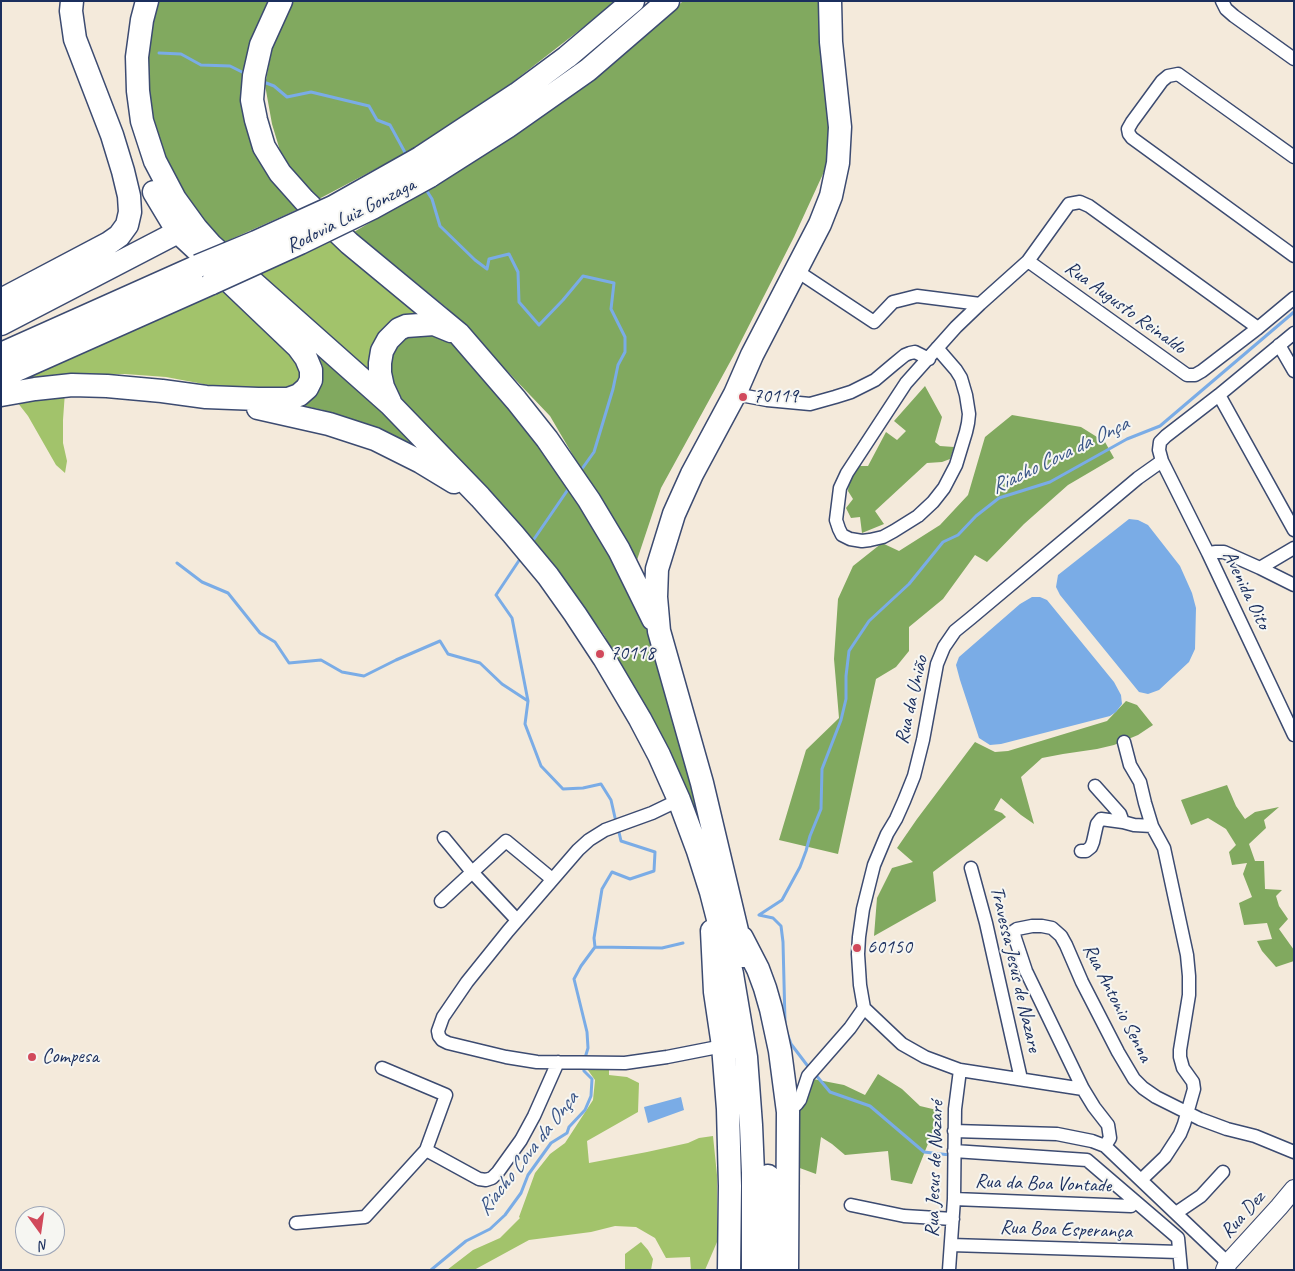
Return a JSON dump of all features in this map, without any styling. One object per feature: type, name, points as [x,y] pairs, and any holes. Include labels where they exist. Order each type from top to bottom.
[{"type":"highway","points":[[1,395],[72,385],[108,386],[206,397],[288,399],[299,395],[307,388],[311,380],[311,370],[306,358],[298,347],[178,232],[151,188],[133,143],[125,95],[125,58],[132,14],[132,1]]},
{"type":"highway","points":[[147,1],[142,20],[137,57],[138,91],[142,121],[155,161],[175,199],[196,228],[211,244],[391,405],[513,534],[548,576],[585,629],[640,719],[659,755],[679,800],[698,851],[739,972],[760,1052],[766,1122],[770,1270]]},
{"type":"highway","points":[[282,1],[261,45],[254,76],[252,100],[264,147],[280,172],[304,200],[349,243],[459,334],[510,392],[541,431],[589,500],[619,550],[659,632],[702,782],[738,931],[739,972],[751,1125],[753,1270]]},
{"type":"highway","name":"Rodovia Luiz Gonzaga","points":[[1,354],[205,275],[300,243],[372,208],[567,56],[633,1]]},
{"type":"highway","name":"Rodovia Luiz Gonzaga","points":[[425,167],[506,127],[588,70],[668,1]]},
{"type":"highway","points":[[659,632],[656,596],[657,569],[674,514],[692,474],[735,394],[752,355],[820,224],[831,196],[838,163],[840,127],[831,42],[830,1]]},
{"type":"highway","points":[[1,300],[109,243],[119,236],[128,225],[130,204],[123,171],[112,135],[75,39],[69,4]]},
{"type":"highway","points":[[1,324],[178,232]]},
{"type":"highway","name":"Rodovia Luiz Gonzaga","points":[[1,377],[205,275]]},
{"type":"highway","points":[[391,405],[383,386],[380,363],[382,351],[394,333],[406,326],[434,324],[459,334]]},
{"type":"highway","points":[[206,397],[330,424],[375,439],[422,462],[480,497]]},
{"type":"highway","points":[[711,892],[715,992],[723,1046],[728,1109],[730,1177],[729,1270]]},
{"type":"highway","points":[[738,931],[758,969],[771,1010],[780,1051],[788,1112],[787,1270]]},
{"type":"street","points":[[1222,1],[1226,9],[1234,16],[1294,58]]},
{"type":"street","points":[[1294,158],[1178,74],[1168,76],[1162,81],[1128,129],[1132,138],[1294,256]]},
{"type":"street","points":[[937,348],[961,378],[966,395],[969,414],[968,423],[956,465],[944,488],[933,502],[918,516],[894,531],[883,537],[870,540],[856,540],[842,535],[836,520],[840,488],[846,473],[906,383],[929,359],[937,348],[956,327],[1028,261],[1070,204],[1080,202],[1089,206],[1258,328],[1294,298]]},
{"type":"street","name":"Rua Augusto Reinaldo","points":[[1028,261],[1187,376],[1195,375],[1202,371],[1258,328]]},
{"type":"street","points":[[803,275],[874,322],[893,302],[916,296],[980,304]]},
{"type":"street","points":[[1162,461],[1158,450],[1162,439],[1294,333]]},
{"type":"street","points":[[1279,345],[1294,371]]},
{"type":"street","points":[[735,394],[767,400],[810,404],[835,398],[875,380],[910,353],[920,353],[929,359]]},
{"type":"street","points":[[1219,395],[1294,530]]},
{"type":"street","name":"Avenida Oito","points":[[1162,461],[1293,732]]},
{"type":"street","name":"Rua da União","points":[[864,1008],[858,954],[868,886],[879,851],[896,819],[914,776],[937,664],[944,647],[956,631],[971,618],[1138,478],[1162,461]]},
{"type":"street","points":[[1260,568],[1294,548]]},
{"type":"street","points":[[1208,553],[1224,552],[1294,585]]},
{"type":"street","points":[[1124,742],[1130,765],[1140,782],[1152,826],[1164,848],[1187,955],[1189,995],[1180,1057],[1183,1068],[1192,1082],[1194,1090],[1180,1134],[1165,1157],[1141,1180]]},
{"type":"street","points":[[1095,786],[1120,814],[1123,822]]},
{"type":"street","points":[[679,800],[605,830],[578,850],[517,920],[467,982],[448,1010],[438,1031],[442,1040],[448,1043],[506,1057],[537,1062],[625,1063],[723,1046]]},
{"type":"street","points":[[1082,851],[1086,851],[1091,847],[1097,824],[1101,819],[1152,826]]},
{"type":"street","points":[[444,838],[472,872],[517,920]]},
{"type":"street","points":[[441,900],[506,841],[552,879]]},
{"type":"street","name":"Travessa Jesus de Nazare","points":[[971,868],[986,923],[1021,1079]]},
{"type":"street","name":"Rua Antonio Senna","points":[[1083,1089],[1026,972],[1015,938],[1014,931],[1017,929],[1042,926],[1052,928],[1061,936],[1118,1052],[1134,1079],[1143,1088],[1200,1119],[1255,1136],[1294,1152]]},
{"type":"street","points":[[788,1112],[800,1100],[808,1076],[850,1028],[864,1008],[902,1044],[925,1057],[960,1070],[1083,1089],[1108,1125],[1110,1138],[1105,1146]]},
{"type":"street","points":[[426,1150],[479,1179],[486,1180],[492,1178],[521,1140],[558,1062]]},
{"type":"street","points":[[296,1223],[365,1217],[426,1150],[446,1095],[382,1068]]},
{"type":"street","name":"Rua Jesus de Nazaré","points":[[949,1270],[954,1199],[955,1109],[960,1070]]},
{"type":"street","points":[[954,1131],[1057,1134],[1092,1141],[1105,1146],[1176,1213],[1227,1266]]},
{"type":"street","points":[[954,1151],[1087,1160],[1178,1238],[1181,1270]]},
{"type":"street","points":[[1176,1213],[1201,1196],[1223,1172]]},
{"type":"street","name":"Rua Dez","points":[[1227,1266],[1293,1191]]},
{"type":"street","name":"Rua da Boa Vontade","points":[[954,1199],[1130,1206]]},
{"type":"street","points":[[850,1204],[904,1216],[953,1219]]},
{"type":"street","name":"Rua Boa Esperança","points":[[951,1245],[1179,1252]]},
{"type":"green space","points":[[152,1],[275,1],[247,82],[301,208],[218,245],[155,153],[144,54]]},
{"type":"green space","points":[[293,1],[617,1],[455,127],[315,201],[297,179],[281,154],[272,124],[265,85],[275,33]]},
{"type":"green space","points":[[683,1],[822,1],[833,90],[828,163],[794,237],[735,353],[661,488],[636,563],[550,416],[447,308],[354,232],[492,150],[577,90],[643,38]]},
{"type":"green space","points":[[337,236],[436,319],[377,383],[254,275]]},
{"type":"green space","points":[[219,281],[304,365],[300,386],[282,391],[214,386],[166,377],[125,374],[5,382]]},
{"type":"green space","points":[[412,333],[447,334],[499,388],[603,532],[650,632],[715,860],[627,678],[604,635],[541,549],[388,389],[391,347]]},
{"type":"green space","points":[[304,340],[434,455],[388,440],[323,410],[290,403],[320,387],[323,377],[323,367],[318,355]]},
{"type":"green space","points":[[925,386],[942,417],[935,442],[940,446],[954,447],[950,459],[942,462],[927,463],[875,511],[884,524],[862,533],[860,517],[851,518],[846,508],[853,499],[848,491],[850,472],[853,466],[868,466],[886,432],[897,440],[906,431],[894,421]]},
{"type":"green space","points":[[65,392],[63,443],[67,461],[65,473],[56,465],[28,416],[14,398]]},
{"type":"green space","points":[[1012,415],[1081,427],[1105,442],[1114,458],[1068,485],[1024,524],[987,562],[975,555],[943,599],[909,627],[909,651],[896,667],[876,679],[838,854],[779,840],[806,750],[839,718],[834,659],[838,599],[853,566],[882,543],[899,551],[940,525],[968,495],[985,437]]},
{"type":"green space","points":[[1126,701],[1137,705],[1153,725],[1138,735],[1114,745],[1042,758],[1021,777],[1034,824],[1001,798],[994,810],[1006,817],[933,872],[936,901],[874,936],[877,898],[892,868],[913,862],[897,848],[975,742],[995,752],[1008,751],[1107,721]]},
{"type":"green space","points":[[1227,785],[1236,806],[1245,819],[1255,812],[1279,807],[1264,820],[1266,828],[1249,844],[1255,861],[1264,861],[1265,889],[1282,890],[1276,896],[1279,906],[1288,919],[1279,929],[1294,950],[1294,961],[1276,967],[1262,951],[1257,941],[1272,939],[1267,923],[1244,925],[1239,903],[1252,897],[1243,874],[1247,863],[1232,865],[1229,852],[1236,845],[1226,829],[1208,818],[1191,825],[1181,800]]},
{"type":"green space","points":[[585,1066],[609,1067],[609,1075],[627,1077],[639,1083],[638,1112],[587,1141],[589,1163],[647,1152],[713,1136],[717,1175],[717,1242],[705,1270],[691,1270],[690,1257],[666,1258],[655,1238],[636,1227],[615,1226],[591,1232],[529,1240],[474,1270],[447,1270],[473,1250],[500,1238],[520,1218],[535,1173],[550,1154],[565,1143],[593,1100],[595,1080]]},
{"type":"green space","points":[[878,1074],[902,1089],[920,1106],[941,1111],[912,1184],[891,1180],[888,1151],[845,1155],[821,1137],[816,1174],[797,1167],[800,1109],[808,1078],[844,1085],[865,1095]]},
{"type":"green space","points":[[641,1242],[653,1259],[651,1270],[625,1270],[625,1254]]},
{"type":"water","points":[[1129,519],[1138,520],[1148,525],[1180,566],[1192,593],[1196,608],[1195,649],[1189,662],[1159,690],[1148,694],[1139,692],[1060,595],[1056,587],[1058,575]]},
{"type":"water","points":[[1032,597],[1040,597],[1047,600],[1114,682],[1121,695],[1122,704],[1110,716],[1001,744],[990,745],[979,738],[956,665],[959,657],[1020,604]]},
{"type":"water","points":[[681,1097],[684,1110],[648,1123],[644,1107]]},
{"type":"waterway","points":[[159,53],[181,54],[201,65],[230,66],[246,74]]},
{"type":"waterway","points":[[261,81],[274,86],[287,97],[311,92],[369,106],[377,120],[390,125],[407,156]]},
{"type":"waterway","points":[[425,188],[432,199],[440,226],[475,260],[487,269],[489,259],[509,254],[518,272],[519,302],[539,325],[583,276],[614,283],[611,309],[625,337],[625,352],[618,365],[613,389],[594,452],[579,473]]},
{"type":"waterway","name":"Riacho Cova da Onça","points":[[759,915],[782,900],[800,867],[806,851],[821,809],[822,769],[841,720],[846,699],[849,651],[869,621],[909,584],[943,542],[958,535],[976,516],[999,498],[1050,482],[1127,439],[1160,426],[1294,312]]},
{"type":"waterway","points":[[532,542],[569,488]]},
{"type":"waterway","points":[[520,559],[496,595],[512,618],[528,701],[525,724],[541,766],[563,789],[583,788],[601,784],[611,800],[616,822]]},
{"type":"waterway","points":[[177,563],[202,582],[228,593],[260,633],[275,642],[289,663],[321,660],[342,672],[364,676],[440,641],[448,654],[480,663],[502,684],[528,701]]},
{"type":"waterway","points":[[595,947],[594,938],[602,889],[612,872],[630,879],[654,871],[655,852],[621,841],[618,828]]},
{"type":"waterway","points":[[759,915],[773,918],[781,926],[785,1022]]},
{"type":"waterway","name":"Riacho Cova da Onça","points":[[595,947],[662,948],[683,943]]},
{"type":"waterway","name":"Riacho Cova da Onça","points":[[585,1058],[588,1048],[587,1032],[574,979],[595,947]]},
{"type":"waterway","points":[[787,1033],[791,1044],[810,1069]]},
{"type":"waterway","name":"Riacho Cova da Onça","points":[[431,1270],[466,1241],[490,1229],[505,1215],[521,1193],[528,1175],[551,1143],[567,1133],[569,1127],[585,1110],[591,1096],[592,1079],[584,1071],[583,1066]]},
{"type":"waterway","points":[[815,1074],[830,1092],[870,1106],[924,1152],[950,1155]]},
{"type":"place","name":"70119","points":[[743,397]]},
{"type":"place","name":"70118","points":[[600,654]]},
{"type":"place","name":"60150","points":[[857,948]]},
{"type":"place","name":"Compesa","points":[[32,1057]]}]
